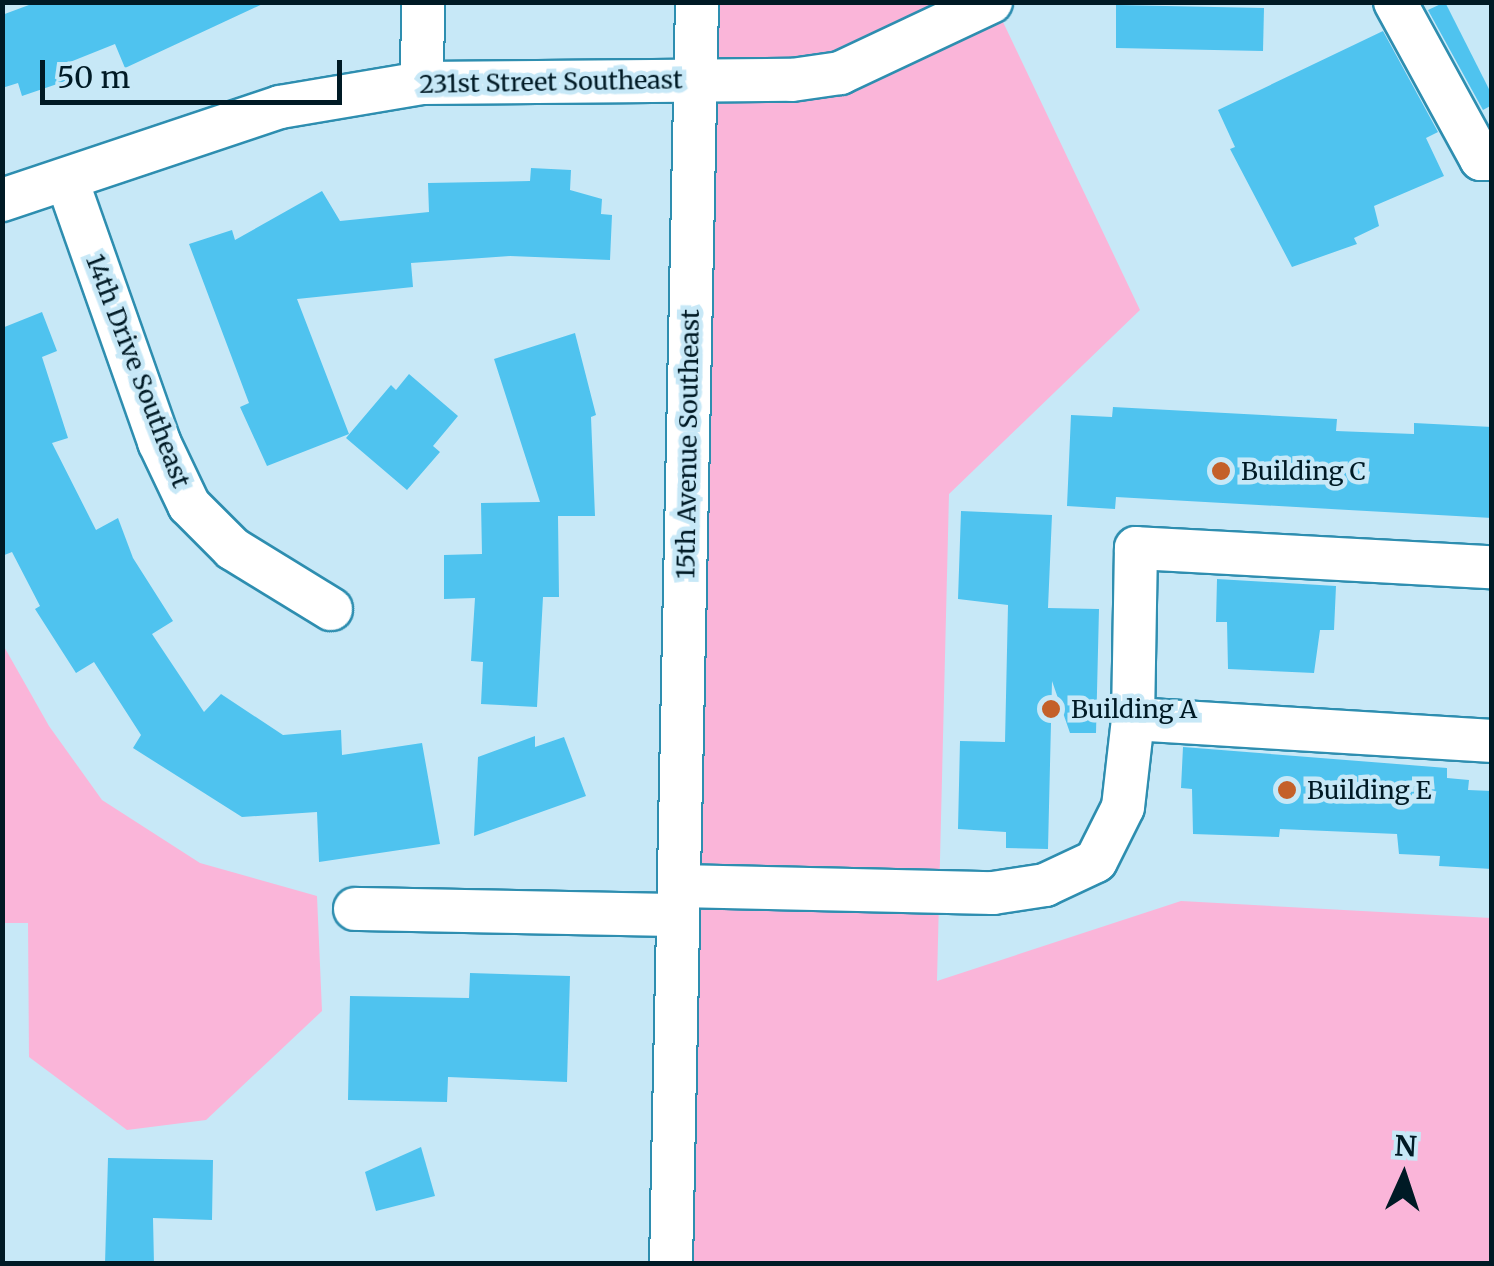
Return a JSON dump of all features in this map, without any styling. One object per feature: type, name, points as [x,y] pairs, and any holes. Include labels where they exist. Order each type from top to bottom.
[{"type":"street","points":[[422,82],[423,2]]},
{"type":"street","name":"15th Avenue Southeast","points":[[671,1264],[698,2]]},
{"type":"street","name":"231st Street Southeast","points":[[2,200],[68,183],[280,107],[422,82],[696,80],[840,73],[991,2]]},
{"type":"street","points":[[1395,2],[1481,159],[1492,160]]},
{"type":"street","name":"14th Drive Southeast","points":[[68,183],[159,442],[189,504],[233,549],[331,609]]},
{"type":"street","points":[[355,909],[993,893],[1045,886],[1096,861],[1123,807],[1133,719],[1136,548],[1492,567]]},
{"type":"street","points":[[1133,719],[1492,741]]},
{"type":"shaded area","points":[[697,3],[994,3],[1140,310],[949,494],[937,981],[1181,901],[1491,918],[1491,1263],[677,1264]]},
{"type":"shaded area","points":[[2,643],[49,726],[102,800],[200,863],[317,896],[322,1011],[206,1120],[127,1130],[29,1057],[28,923],[3,923]]},
{"type":"building","points":[[37,2],[267,2],[125,68],[115,44],[60,66],[66,81],[22,96],[18,83],[2,88],[2,15]]},
{"type":"building","points":[[1445,2],[1492,95],[1492,105],[1483,110],[1428,10]]},
{"type":"building","points":[[1116,5],[1264,8],[1263,51],[1116,48]]},
{"type":"building","points":[[1383,31],[1438,132],[1426,138],[1444,176],[1374,206],[1379,226],[1354,238],[1357,244],[1292,267],[1230,149],[1235,147],[1218,110]]},
{"type":"building","points":[[531,168],[571,170],[570,190],[602,199],[601,214],[612,215],[610,260],[510,256],[411,263],[413,287],[297,299],[349,434],[267,466],[240,407],[249,403],[189,244],[232,230],[235,240],[322,191],[340,221],[429,212],[428,183],[530,181]]},
{"type":"building","points":[[42,312],[57,351],[42,357],[68,438],[52,443],[96,530],[118,518],[133,558],[173,621],[152,634],[204,712],[221,694],[283,735],[341,730],[342,755],[422,743],[440,844],[319,862],[317,812],[242,817],[133,748],[141,735],[94,662],[76,673],[35,609],[40,606],[12,552],[2,556],[2,328]]},
{"type":"building","points":[[575,333],[596,415],[591,417],[595,516],[558,516],[559,597],[543,597],[537,707],[481,704],[483,662],[471,661],[475,598],[444,599],[444,555],[482,554],[481,503],[540,502],[494,359]]},
{"type":"building","points":[[409,374],[458,416],[433,446],[440,452],[407,490],[346,438],[391,385],[396,390]]},
{"type":"building","name":"Building C","points":[[1113,407],[1337,419],[1336,431],[1414,434],[1414,423],[1492,427],[1492,518],[1116,497],[1115,509],[1067,506],[1071,415],[1112,417]]},
{"type":"building","name":"Building A","points":[[961,511],[1052,515],[1048,608],[1099,609],[1096,733],[1070,733],[1052,681],[1048,849],[1006,848],[1006,832],[958,829],[960,741],[1005,742],[1008,605],[958,599]]},
{"type":"building","points":[[1217,579],[1336,586],[1334,630],[1320,630],[1314,673],[1228,669],[1227,622],[1216,622]]},
{"type":"building","points":[[535,736],[535,747],[564,737],[586,796],[474,836],[478,757]]},
{"type":"building","points":[[1183,747],[1447,768],[1447,778],[1469,780],[1468,790],[1492,791],[1492,869],[1439,866],[1440,856],[1399,854],[1397,834],[1280,829],[1279,837],[1193,834],[1192,789],[1181,788]]},
{"type":"building","points":[[470,973],[570,976],[567,1082],[448,1077],[447,1102],[348,1100],[350,996],[469,998]]},
{"type":"building","points":[[421,1147],[435,1196],[376,1211],[365,1172]]},
{"type":"building","points":[[108,1158],[213,1160],[212,1220],[153,1218],[154,1264],[105,1264]]},
{"type":"place","name":"Building C","points":[[1221,471]]},
{"type":"place","name":"Building A","points":[[1051,709]]},
{"type":"place","name":"Building E","points":[[1287,790]]}]
